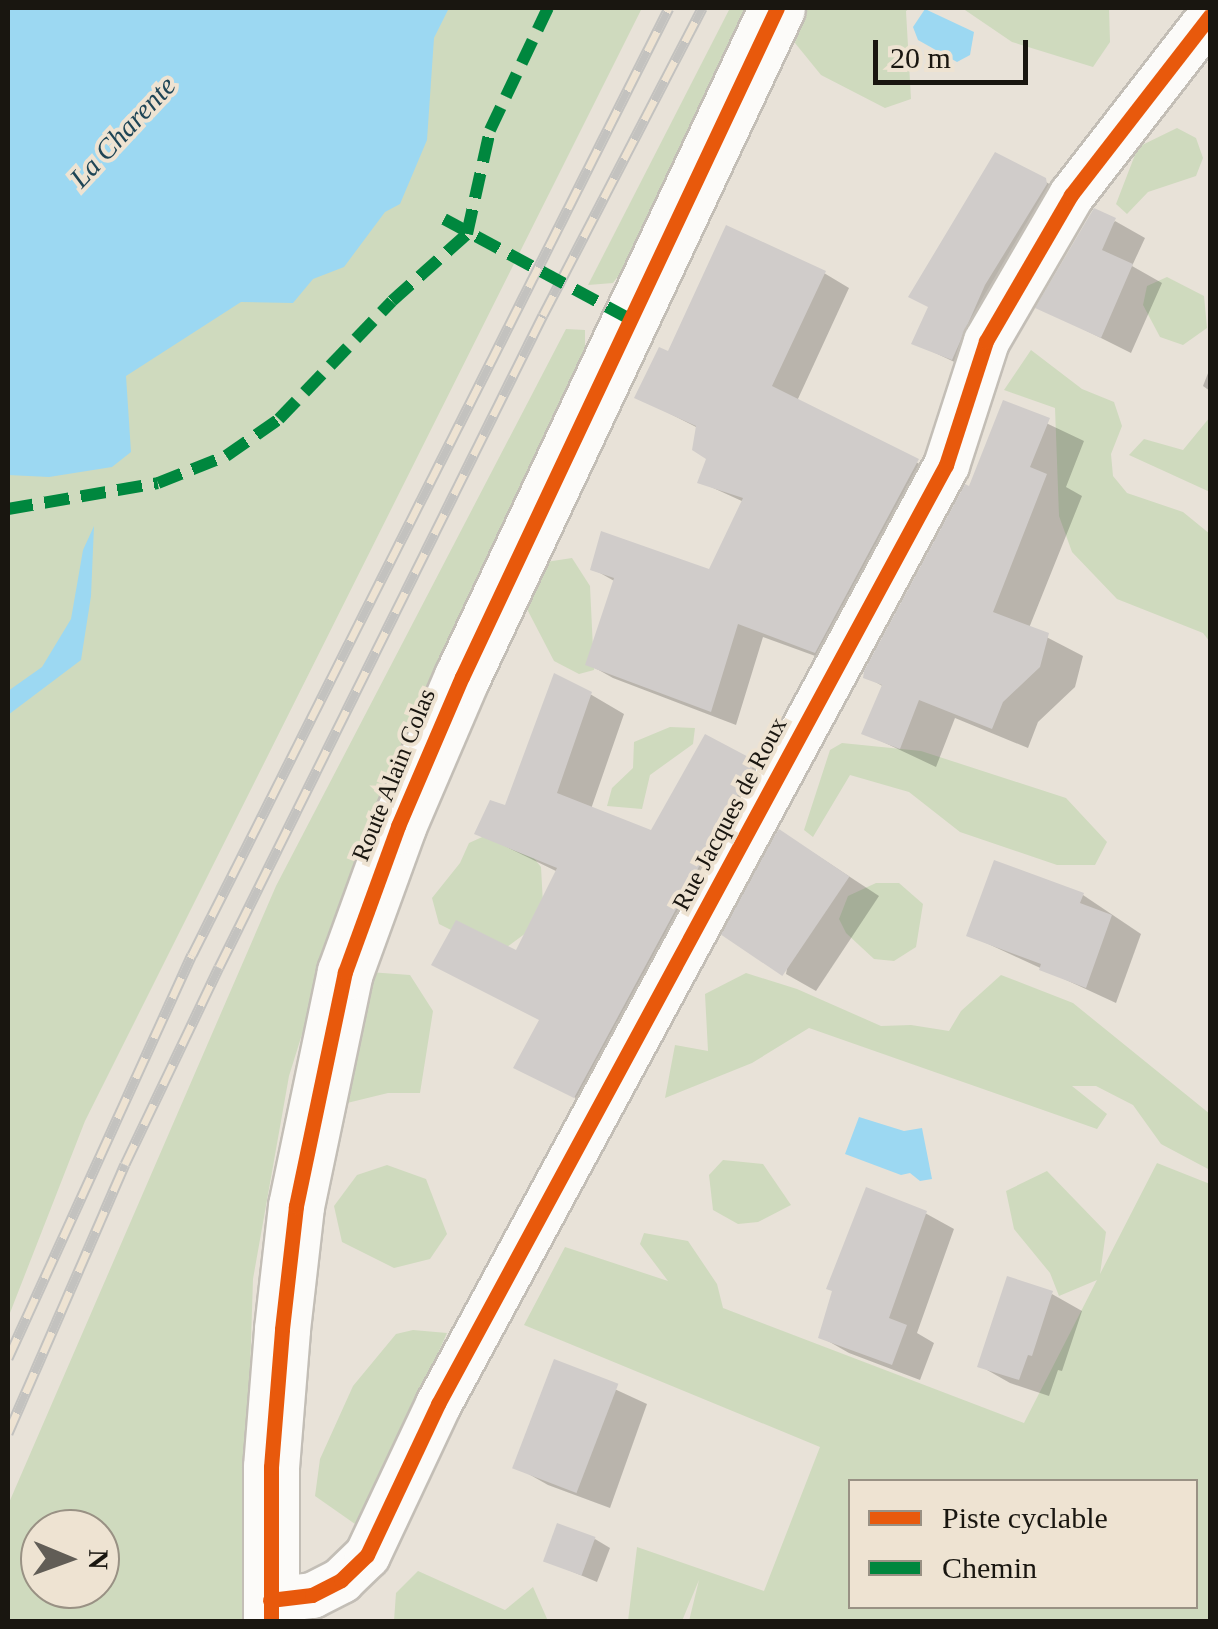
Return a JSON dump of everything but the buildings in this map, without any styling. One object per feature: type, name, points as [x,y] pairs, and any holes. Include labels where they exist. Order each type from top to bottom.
[{"type":"street","name":"Route Alain Colas","points":[[270,1611],[272,1466],[294,1223],[316,1096],[345,972],[398,826],[462,676],[777,8]]},
{"type":"street","name":"Rue Jacques de Roux","points":[[270,1611],[341,1580],[367,1555],[438,1404],[946,465],[986,341],[1071,195],[1210,16]]},
{"type":"green space","points":[[8,8],[642,8],[85,1121],[8,1318]]},
{"type":"green space","points":[[730,8],[752,8],[638,249],[613,283],[588,285]]},
{"type":"green space","points":[[800,8],[910,8],[906,11],[911,99],[885,108],[821,75],[795,43]]},
{"type":"green space","points":[[962,8],[1109,8],[1110,42],[1093,67],[1012,42]]},
{"type":"green space","points":[[1177,128],[1196,138],[1203,158],[1196,176],[1148,192],[1127,214],[1116,204],[1138,147]]},
{"type":"green space","points":[[1167,277],[1204,296],[1207,328],[1183,345],[1160,337],[1143,305],[1147,286]]},
{"type":"green space","points":[[566,329],[585,330],[585,354],[336,925],[289,1076],[253,1279],[242,1621],[8,1622],[8,1505],[276,886]]},
{"type":"green space","points":[[1031,350],[1082,389],[1114,402],[1122,426],[1111,454],[1113,476],[1127,493],[1183,512],[1210,534],[1210,642],[1203,633],[1117,599],[1072,552],[1059,516],[1055,408],[1004,390]]},
{"type":"green space","points":[[1210,417],[1210,492],[1129,455],[1144,439],[1183,450]]},
{"type":"green space","points":[[572,558],[590,586],[594,670],[579,674],[554,661],[527,609],[546,562]]},
{"type":"green space","points":[[670,727],[695,728],[693,744],[650,775],[642,809],[607,806],[612,788],[633,768],[634,742]]},
{"type":"green space","points":[[842,743],[921,751],[1066,798],[1107,842],[1095,865],[1057,865],[960,832],[909,792],[850,775],[813,837],[804,830],[830,750]]},
{"type":"green space","points":[[491,833],[521,842],[541,867],[543,904],[534,927],[503,950],[483,946],[439,924],[432,898],[460,863],[469,843]]},
{"type":"green space","points":[[876,883],[899,883],[923,904],[916,947],[894,961],[874,959],[846,933],[839,919],[848,896]]},
{"type":"green space","points":[[369,972],[410,975],[433,1011],[420,1093],[388,1093],[343,1104]]},
{"type":"green space","points":[[746,973],[797,989],[881,1026],[911,1025],[949,1031],[961,1011],[1001,975],[1073,1003],[1210,1114],[1210,1170],[1161,1144],[1133,1105],[1096,1086],[1072,1086],[1107,1114],[1097,1129],[809,1028],[752,1063],[665,1098],[675,1045],[708,1051],[705,994]]},
{"type":"green space","points":[[723,1160],[763,1164],[791,1205],[758,1222],[738,1224],[713,1210],[709,1175]]},
{"type":"green space","points":[[1157,1163],[1210,1184],[1210,1621],[689,1621],[699,1580],[682,1621],[628,1621],[637,1547],[764,1591],[820,1447],[524,1325],[565,1247],[668,1281],[640,1244],[644,1233],[688,1241],[717,1284],[723,1308],[1024,1423],[1097,1280],[1059,1296],[1050,1273],[1014,1229],[1006,1191],[1047,1171],[1106,1232],[1100,1274]]},
{"type":"green space","points":[[387,1165],[426,1179],[447,1234],[430,1259],[394,1268],[342,1242],[334,1206],[357,1175]]},
{"type":"green space","points":[[413,1330],[447,1333],[420,1394],[406,1507],[355,1524],[315,1496],[320,1459],[353,1386],[396,1334]]},
{"type":"green space","points":[[418,1571],[505,1610],[533,1587],[548,1621],[394,1621],[396,1593]]},
{"type":"water","name":"La Charente","points":[[8,8],[449,8],[434,38],[427,140],[400,204],[385,212],[344,267],[313,279],[293,303],[241,302],[126,376],[131,452],[112,467],[49,477],[8,475]]},
{"type":"water","points":[[925,9],[974,32],[970,55],[957,62],[918,40],[913,27]]},
{"type":"water","points":[[94,526],[91,596],[81,660],[8,715],[8,691],[42,667],[71,619],[83,550]]},
{"type":"water","points":[[859,1117],[904,1131],[922,1128],[932,1179],[920,1181],[910,1173],[901,1175],[845,1154]]},
{"type":"railway","points":[[8,1358],[192,955],[669,8]]},
{"type":"railway","points":[[8,1433],[125,1164],[219,967],[543,315],[702,8]]},
{"type":"marked path","points":[[8,509],[158,483],[226,456],[279,419],[392,301],[467,234],[490,130],[548,8]]},
{"type":"marked path","points":[[444,219],[630,319]]},
{"type":"cycle path","points":[[271,1622],[271,1467],[296,1206],[345,972],[398,826],[462,677],[777,8]]},
{"type":"cycle path","points":[[270,1600],[312,1595],[341,1580],[367,1555],[438,1404],[946,465],[986,341],[1071,195],[1210,16]]}]
